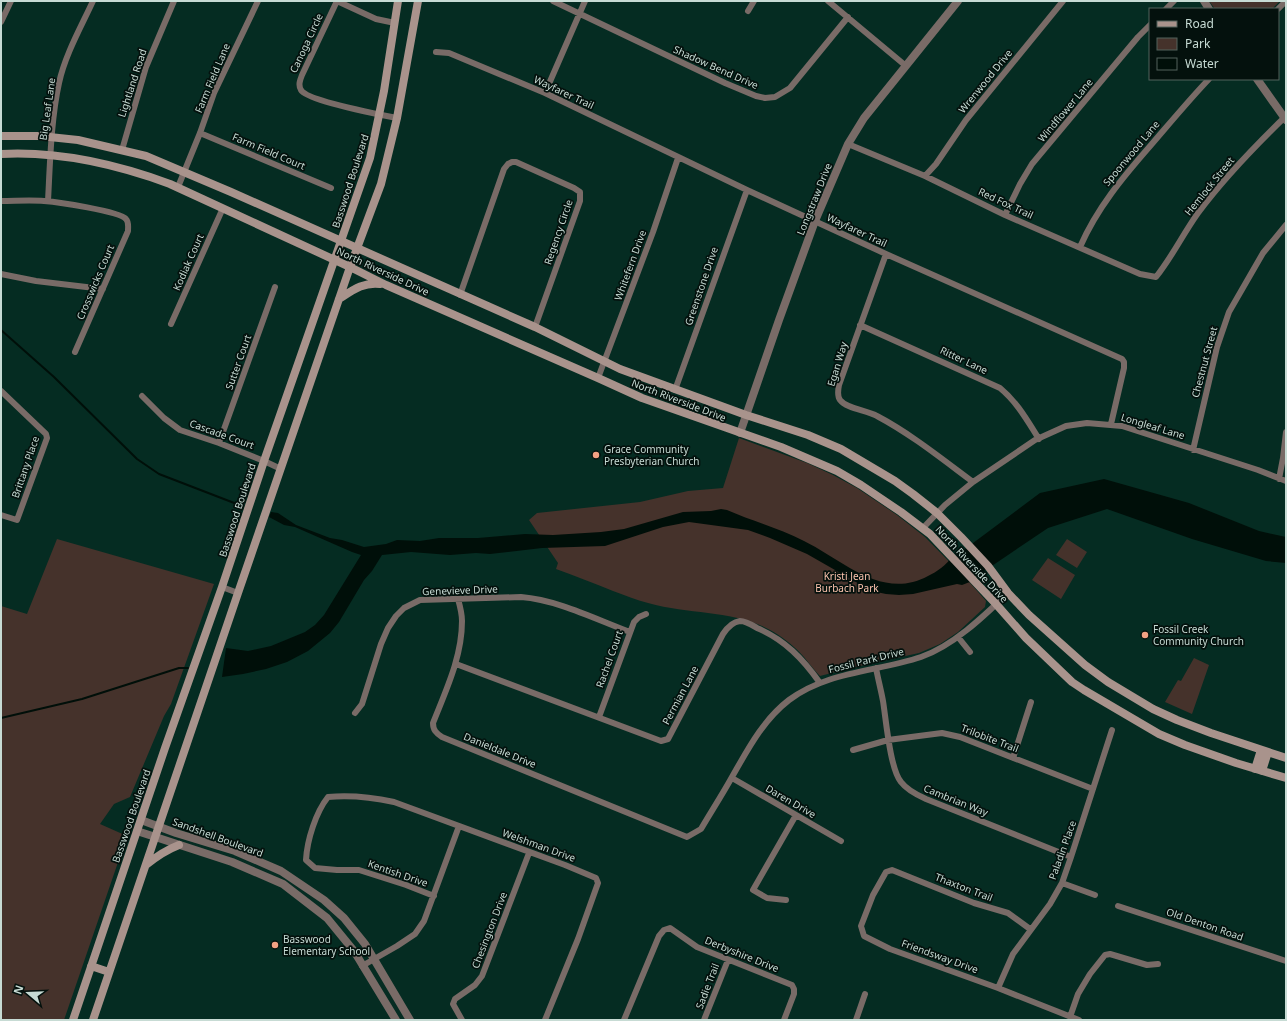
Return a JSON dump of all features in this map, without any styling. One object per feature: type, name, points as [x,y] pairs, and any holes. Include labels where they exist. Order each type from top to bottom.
[{"type":"main road","name":"Basswood Boulevard","points":[[73,1020],[222,588],[264,460],[370,158],[379,115],[398,1]]},
{"type":"main road","points":[[93,1020],[238,593],[340,299],[356,248],[381,184],[397,118],[418,1]]},
{"type":"main road","name":"North Riverside Drive","points":[[1,136],[78,140],[146,156],[185,171],[341,242],[535,327],[620,369],[746,415],[808,435],[841,449],[895,481],[937,513],[962,537],[1029,616],[1085,665],[1114,686],[1153,709],[1177,720],[1286,758]]},
{"type":"main road","name":"North Riverside Drive","points":[[1,154],[24,153],[51,155],[140,173],[178,187],[350,266],[386,285],[642,398],[781,447],[837,471],[861,485],[923,528],[996,604],[1026,638],[1072,682],[1159,734],[1236,763],[1286,778]]},
{"type":"main road","points":[[340,299],[363,284],[374,283],[386,285]]},
{"type":"main road","points":[[1258,770],[1264,751]]},
{"type":"main road","points":[[146,865],[167,849],[179,845]]},
{"type":"main road","points":[[91,966],[109,972]]},
{"type":"street","points":[[1,22],[11,1]]},
{"type":"street","name":"Big Leaf Lane","points":[[48,201],[52,138],[59,82],[68,55],[93,1]]},
{"type":"street","name":"Lightland Road","points":[[122,150],[146,67],[174,1]]},
{"type":"street","name":"Farm Field Lane","points":[[178,187],[200,133],[214,93],[258,1]]},
{"type":"street","points":[[337,1],[376,19],[395,23]]},
{"type":"street","name":"Canoga Circle","points":[[337,1],[302,75],[300,89],[304,93],[329,102],[379,115],[397,118]]},
{"type":"street","name":"Shadow Bend Drive","points":[[552,1],[725,83],[756,96],[765,98],[775,97],[790,88],[848,17]]},
{"type":"street","points":[[545,93],[585,1]]},
{"type":"street","points":[[748,11],[754,1]]},
{"type":"street","points":[[828,1],[906,66]]},
{"type":"street","name":"Wrenwood Drive","points":[[925,176],[936,164],[966,120],[1063,1]]},
{"type":"street","name":"Longstraw Drive","points":[[740,433],[815,221],[848,144],[864,118],[906,66],[953,3]]},
{"type":"street","name":"Windflower Lane","points":[[1005,215],[1020,184],[1032,164],[1138,37],[1149,26]]},
{"type":"street","name":"Wayfarer Trail","points":[[436,52],[449,53],[545,93],[747,190],[886,254],[1122,359],[1124,362],[1124,368],[1110,424]]},
{"type":"street","name":"Spoonwood Lane","points":[[1080,247],[1091,222],[1117,184],[1208,80]]},
{"type":"street","points":[[1258,80],[1285,118]]},
{"type":"street","name":"Hemlock Street","points":[[1156,277],[1193,221],[1211,197],[1248,154],[1285,118]]},
{"type":"street","name":"Farm Field Court","points":[[200,133],[330,188]]},
{"type":"street","name":"Red Fox Trail","points":[[848,144],[925,176],[1005,215],[1140,274],[1156,277]]},
{"type":"street","name":"Whitefern Drive","points":[[598,378],[653,232],[678,158]]},
{"type":"street","name":"Regency Circle","points":[[460,295],[506,166],[512,162],[516,162],[578,190],[581,196],[535,327]]},
{"type":"street","name":"Greenstone Drive","points":[[675,390],[747,190]]},
{"type":"street","points":[[1,201],[48,201]]},
{"type":"street","name":"Crosswicks Court","points":[[48,201],[119,215],[127,220],[128,223],[128,230],[75,352]]},
{"type":"street","name":"Kodiak Court","points":[[171,324],[223,208]]},
{"type":"street","name":"Chestnut Street","points":[[1193,450],[1216,348],[1229,312],[1263,253],[1286,225]]},
{"type":"street","name":"Egan Way","points":[[886,254],[839,385],[838,394],[840,400],[846,405],[876,415],[908,434],[973,482]]},
{"type":"street","points":[[1,274],[36,281],[103,289]]},
{"type":"street","name":"Sutter Court","points":[[219,443],[275,287]]},
{"type":"street","name":"Ritter Lane","points":[[860,325],[1000,388],[1011,397],[1020,408],[1039,439]]},
{"type":"street","name":"Brittany Place","points":[[1,391],[47,436],[17,520],[1,515]]},
{"type":"street","name":"Cascade Court","points":[[142,396],[164,418],[180,430],[264,460],[281,469]]},
{"type":"street","name":"Longleaf Lane","points":[[923,528],[937,513],[973,482],[996,466],[1039,439],[1066,426],[1087,423],[1122,426],[1258,470],[1286,481]]},
{"type":"street","points":[[1279,479],[1286,432]]},
{"type":"street","points":[[222,588],[238,593]]},
{"type":"street","name":"Fossil Park Drive","points":[[687,837],[701,830],[750,746],[772,715],[798,694],[835,677],[921,657],[941,649],[958,637],[1008,593]]},
{"type":"street","name":"Genevieve Drive","points":[[355,713],[362,704],[381,644],[388,628],[396,616],[404,608],[420,600],[521,597],[542,600],[630,632]]},
{"type":"street","name":"Danieldale Drive","points":[[458,599],[462,619],[461,635],[456,664],[433,723],[433,728],[436,732],[442,737],[687,837]]},
{"type":"street","name":"Rachel Court","points":[[599,717],[636,618],[646,614]]},
{"type":"street","name":"Permian Lane","points":[[456,664],[661,741],[666,740],[723,634],[730,625],[739,621],[751,624],[764,630],[786,645],[803,660],[820,683]]},
{"type":"street","points":[[958,637],[970,652]]},
{"type":"street","name":"Cambrian Way","points":[[876,668],[883,699],[888,740],[900,781],[914,793],[926,799],[1071,857]]},
{"type":"street","points":[[1013,758],[1031,702]]},
{"type":"street","name":"Paladin Place","points":[[998,988],[1012,954],[1050,904],[1062,883],[1094,789],[1112,730]]},
{"type":"street","name":"Trilobite Trail","points":[[853,750],[888,740],[949,734],[1094,789]]},
{"type":"street","name":"Daren Drive","points":[[732,778],[841,841]]},
{"type":"street","name":"Welshman Drive","points":[[328,797],[349,795],[371,797],[394,802],[565,865],[596,878],[598,884],[578,939],[545,1020]]},
{"type":"street","name":"Kentish Drive","points":[[328,797],[321,806],[307,851],[306,860],[315,868],[359,870],[406,885],[434,896]]},
{"type":"street","points":[[786,900],[767,898],[753,890],[796,815]]},
{"type":"street","name":"Sandshell Boulevard","points":[[141,820],[176,833],[235,851],[281,871],[324,900],[344,918],[365,944],[410,1020]]},
{"type":"street","points":[[362,966],[415,934],[424,921],[459,826]]},
{"type":"street","name":"Sandshell Boulevard","points":[[137,831],[232,862],[283,884],[327,918],[354,952],[396,1020]]},
{"type":"street","name":"Chesington Drive","points":[[462,1020],[454,1004],[455,999],[475,985],[482,976],[529,853]]},
{"type":"street","name":"Thaxton Trail","points":[[889,871],[892,870],[974,903],[1008,913],[1030,929]]},
{"type":"street","name":"Friendsway Drive","points":[[889,871],[886,872],[873,895],[861,926],[864,936],[890,949],[998,988],[1079,1020]]},
{"type":"street","points":[[1062,883],[1095,895]]},
{"type":"street","name":"Old Denton Road","points":[[1118,906],[1286,961]]},
{"type":"street","name":"Derbyshire Drive","points":[[624,1020],[659,936],[664,930],[670,928],[697,946],[792,985],[794,994],[784,1020]]},
{"type":"street","points":[[1070,1017],[1078,994],[1090,974],[1105,955],[1110,954],[1147,965],[1158,964]]},
{"type":"street","name":"Sadie Trail","points":[[704,1020],[728,960]]},
{"type":"street","points":[[856,1020],[865,994]]},
{"type":"green space","points":[[1209,1],[1280,1],[1273,8],[1214,8]]},
{"type":"green space","name":"Kristi Jean Burbach Park","points":[[739,438],[807,463],[833,475],[857,488],[897,515],[925,537],[971,584],[986,601],[985,607],[958,632],[940,644],[919,653],[820,676],[794,647],[777,634],[760,625],[724,615],[668,608],[644,602],[556,569],[558,563],[529,520],[537,513],[640,502],[688,491],[723,488]]},
{"type":"green space","points":[[57,539],[214,584],[171,704],[164,716],[130,797],[114,804],[100,824],[127,836],[64,1020],[1,1019],[1,606],[27,614]]},
{"type":"green space","points":[[1067,539],[1087,552],[1077,568],[1056,555]]},
{"type":"green space","points":[[1048,558],[1075,575],[1061,599],[1032,580]]},
{"type":"green space","points":[[1194,658],[1209,665],[1192,714],[1165,702],[1178,680],[1181,681]]},
{"type":"water","points":[[1104,479],[1189,503],[1259,531],[1286,537],[1286,563],[1266,561],[1192,539],[1107,509],[1048,528],[974,578],[975,580],[962,585],[957,584],[913,594],[899,595],[867,590],[856,582],[807,554],[748,530],[689,522],[663,527],[605,546],[542,548],[490,554],[476,553],[450,555],[411,552],[382,555],[372,571],[364,580],[339,622],[330,633],[308,651],[287,662],[266,669],[222,677],[226,648],[248,651],[271,646],[305,632],[315,625],[324,615],[361,555],[295,527],[284,525],[269,517],[271,512],[278,513],[296,525],[330,538],[364,547],[386,544],[397,540],[420,541],[439,538],[478,538],[525,534],[553,535],[601,532],[624,529],[683,512],[711,511],[721,509],[795,536],[863,575],[879,581],[895,584],[911,582],[935,572],[952,557],[953,558],[1040,493]]},
{"type":"waterway","points":[[1,330],[54,377],[137,459],[159,474],[242,506]]},
{"type":"waterway","points":[[1,718],[82,699],[179,668],[188,668]]},
{"type":"place","name":"Grace Community Presbyterian Church","points":[[596,455]]},
{"type":"place","name":"Fossil Creek Community Church","points":[[1145,635]]},
{"type":"place","name":"Basswood Elementary School","points":[[275,945]]}]
